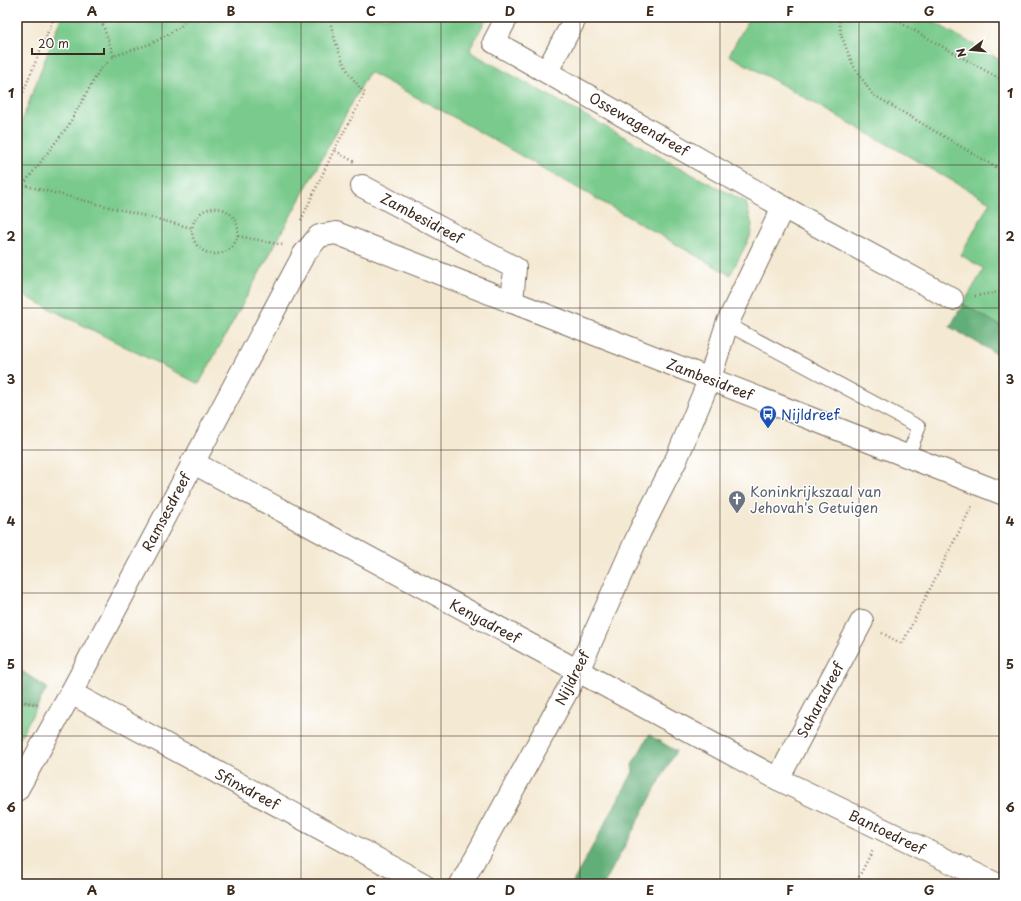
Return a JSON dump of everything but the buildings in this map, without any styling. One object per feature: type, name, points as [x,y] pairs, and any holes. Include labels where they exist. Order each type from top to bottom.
[{"type":"street","name":"Ossewagendreef","points":[[507,17],[494,42],[783,207],[952,299]]},
{"type":"street","points":[[547,71],[576,17]]},
{"type":"street","name":"Zambesidreef","points":[[362,186],[515,268],[512,302]]},
{"type":"street","points":[[710,378],[728,324],[783,207]]},
{"type":"street","name":"Zambesidreef","points":[[320,236],[336,233],[1004,494]]},
{"type":"street","name":"Ramsesdreef","points":[[17,790],[71,693],[192,462],[304,254],[320,236]]},
{"type":"street","name":"Nijldreef","points":[[461,884],[578,671],[640,531],[676,460],[710,378]]},
{"type":"street","name":"Kenyadreef","points":[[192,462],[778,779]]},
{"type":"street","name":"Saharadreef","points":[[778,779],[862,621]]},
{"type":"street","name":"Sfinxdreef","points":[[71,693],[423,884]]},
{"type":"street","name":"Bantoedreef","points":[[778,779],[987,882]]},
{"type":"street","points":[[987,882],[1004,870]]},
{"type":"lane","points":[[728,324],[919,427],[908,456]]},
{"type":"path","points":[[17,107],[54,17]]},
{"type":"path","points":[[100,17],[114,56]]},
{"type":"path","points":[[17,195],[68,126],[99,72],[114,56],[153,43],[180,27],[188,17]]},
{"type":"path","points":[[298,225],[334,150],[365,94],[350,78],[337,50],[329,17]]},
{"type":"path","points":[[839,17],[841,35],[853,65],[872,94],[1004,172]]},
{"type":"path","points":[[890,17],[1004,81]]},
{"type":"path","points":[[334,150],[370,172],[362,186]]},
{"type":"path","points":[[23,185],[192,228]]},
{"type":"path","points":[[212,207],[219,208],[226,210],[236,221],[238,236],[230,248],[224,252],[211,254],[198,247],[194,241],[192,228],[198,214],[212,207]]},
{"type":"path","points":[[238,236],[288,246],[304,254]]},
{"type":"path","points":[[952,299],[1004,291]]},
{"type":"path","points":[[862,621],[902,644],[982,486]]},
{"type":"path","points":[[854,884],[884,830]]},
{"type":"green space","points":[[61,17],[487,17],[470,49],[472,53],[695,176],[746,202],[752,225],[750,237],[730,275],[448,114],[369,72],[199,384],[17,292],[17,134]]},
{"type":"green space","points":[[750,17],[925,17],[1004,62],[1004,328],[963,304],[984,269],[961,255],[990,202],[729,55]]},
{"type":"green space","points":[[963,304],[1004,328],[1004,358],[950,327]]},
{"type":"green space","points":[[17,668],[47,688],[17,743]]},
{"type":"green space","points":[[17,668],[47,688],[37,706],[17,704]]},
{"type":"green space","points":[[649,735],[676,751],[604,884],[572,884],[633,772],[632,765]]},
{"type":"place","name":"Nijldreef","points":[[768,429]]},
{"type":"place","name":"Koninkrijkszaal van Jehovah's Getuigen","points":[[737,514]]}]
